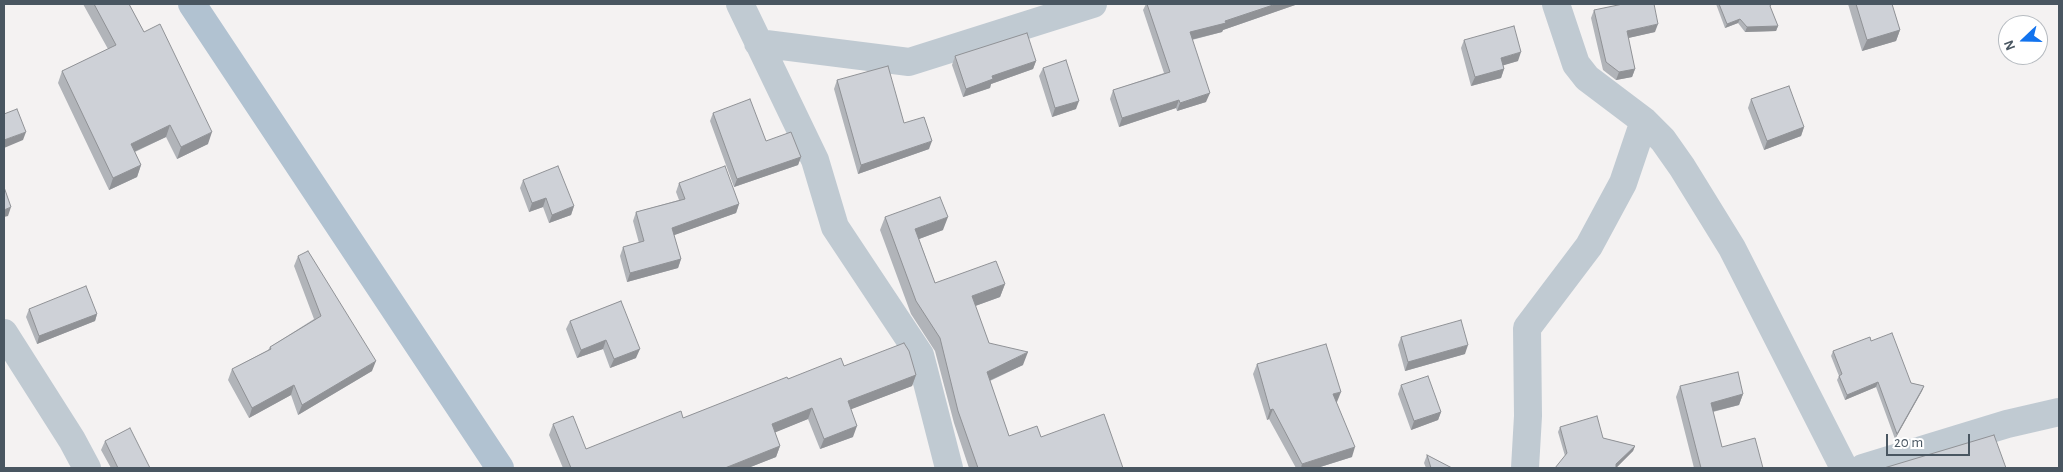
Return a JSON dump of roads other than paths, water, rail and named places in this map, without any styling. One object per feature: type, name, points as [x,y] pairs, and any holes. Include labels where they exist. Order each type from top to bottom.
[{"type":"main road","points":[[192,4],[500,468]]},
{"type":"street","points":[[740,4],[815,160],[835,227],[920,355],[949,468]]},
{"type":"street","points":[[758,44],[909,62],[1093,4]]},
{"type":"street","points":[[1556,4],[1576,64],[1587,78],[1644,121],[1663,140],[1682,167],[1732,248],[1844,468]]},
{"type":"street","points":[[1524,468],[1528,416],[1527,328],[1589,246],[1623,183],[1644,121]]},
{"type":"street","points":[[4,333],[72,440],[87,468]]},
{"type":"street","points":[[1863,468],[2007,424],[2059,412]]}]
